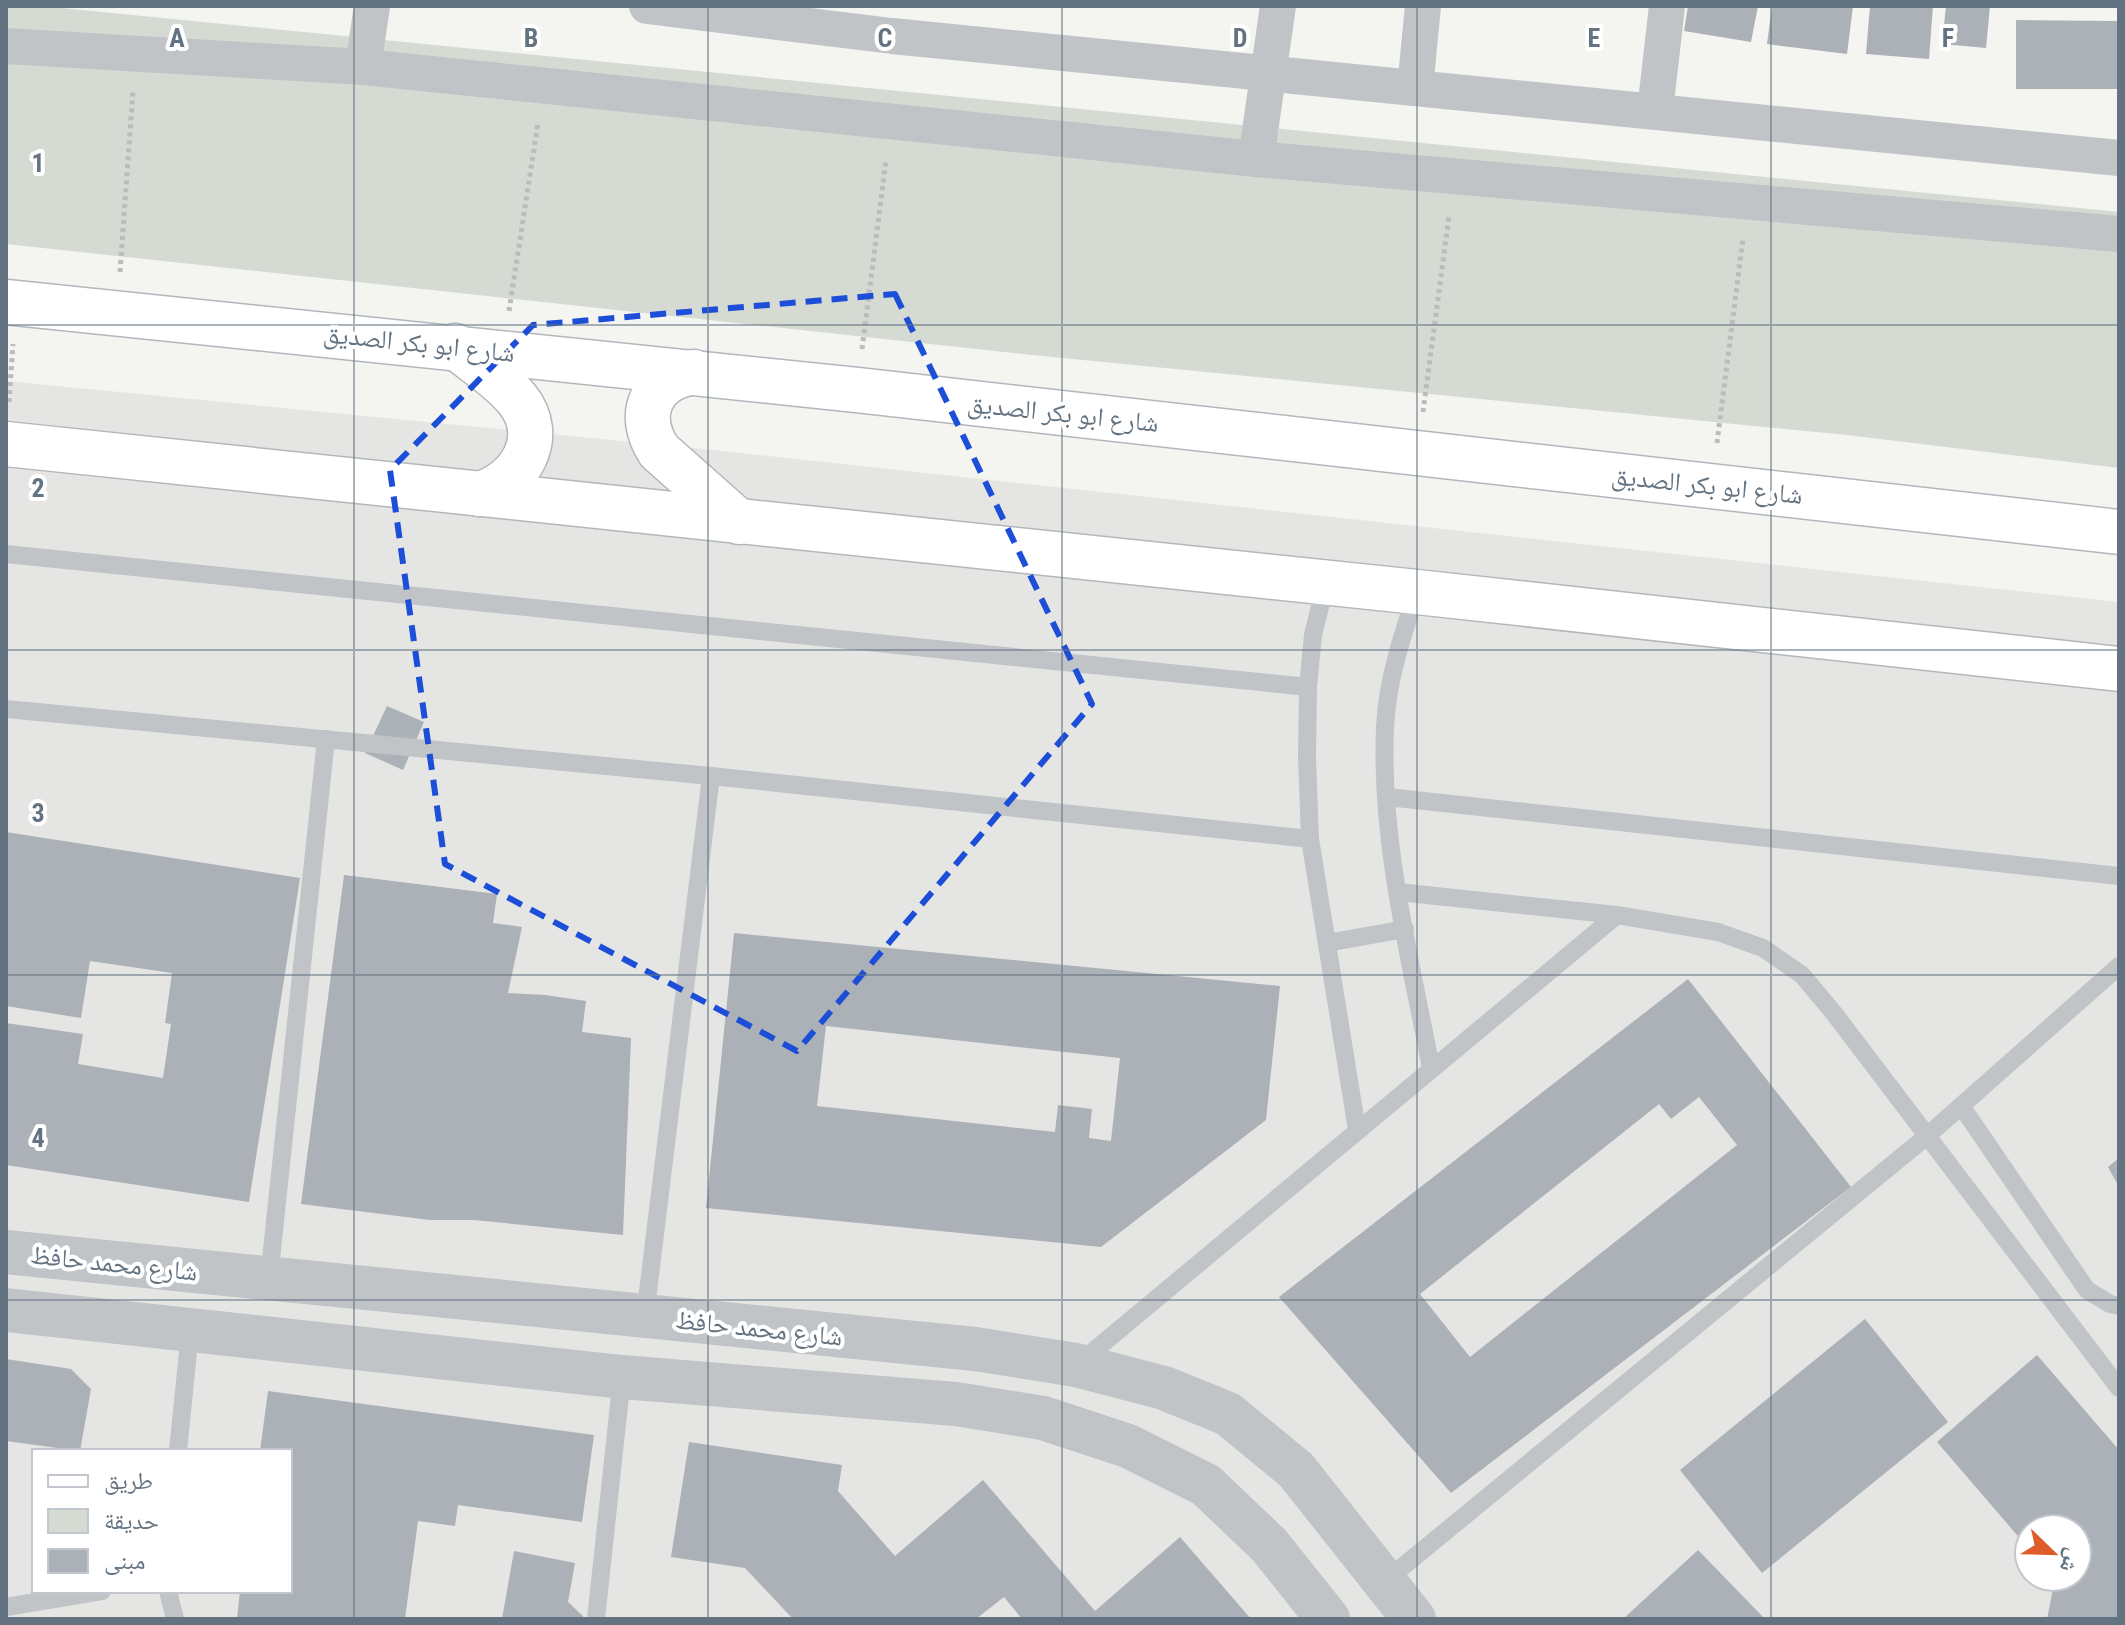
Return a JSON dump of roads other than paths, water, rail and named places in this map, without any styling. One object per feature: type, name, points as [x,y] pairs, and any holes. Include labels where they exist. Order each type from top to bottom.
[{"type":"main road","name":"شارع ابو بكر الصديق","points":[[11,302],[694,372],[2119,532]]},
{"type":"main road","points":[[455,346],[517,398],[529,426],[526,457],[518,471],[494,490],[479,494]]},
{"type":"main road","points":[[694,372],[665,382],[654,395],[648,409],[651,438],[659,451],[739,522]]},
{"type":"main road","points":[[6,444],[2119,669]]},
{"type":"street","points":[[363,67],[372,6]]},
{"type":"street","points":[[647,6],[893,21],[1268,73],[2119,158]]},
{"type":"street","points":[[1256,159],[1278,6]]},
{"type":"street","points":[[1415,88],[1423,6]]},
{"type":"street","points":[[1655,111],[1667,6]]},
{"type":"street","points":[[6,46],[363,67],[1256,159],[2119,234]]},
{"type":"street","name":"شارع محمد حافظ","points":[[6,1252],[975,1349],[1076,1365],[1164,1388],[1228,1414],[1296,1470],[1414,1619]]},
{"type":"street","points":[[190,1332],[196,1272]]},
{"type":"street","points":[[6,1310],[622,1377],[956,1404],[1043,1418],[1128,1446],[1206,1485],[1269,1545],[1328,1619]]},
{"type":"lane","points":[[6,554],[1308,687]]},
{"type":"lane","points":[[1326,583],[1313,635],[1308,687],[1310,839],[1357,1130]]},
{"type":"lane","points":[[1417,592],[1395,658],[1385,727],[1387,797],[1398,892],[1431,1068]]},
{"type":"lane","points":[[6,709],[711,776],[1310,839]]},
{"type":"lane","points":[[269,1279],[326,739]]},
{"type":"lane","points":[[645,1316],[711,776]]},
{"type":"lane","points":[[1387,797],[2119,876]]},
{"type":"lane","points":[[1398,892],[1617,915],[1718,932],[1763,948],[1802,975],[2119,1388]]},
{"type":"lane","points":[[1076,1365],[1617,915]]},
{"type":"lane","points":[[1327,943],[1405,929]]},
{"type":"lane","points":[[1384,1582],[1962,1107],[2119,966]]},
{"type":"lane","points":[[1962,1107],[2087,1290],[2119,1306]]},
{"type":"lane","points":[[178,1449],[190,1332]]},
{"type":"lane","points":[[596,1619],[622,1377]]},
{"type":"lane","points":[[6,1607],[90,1593]]},
{"type":"lane","points":[[168,1593],[175,1619]]}]
